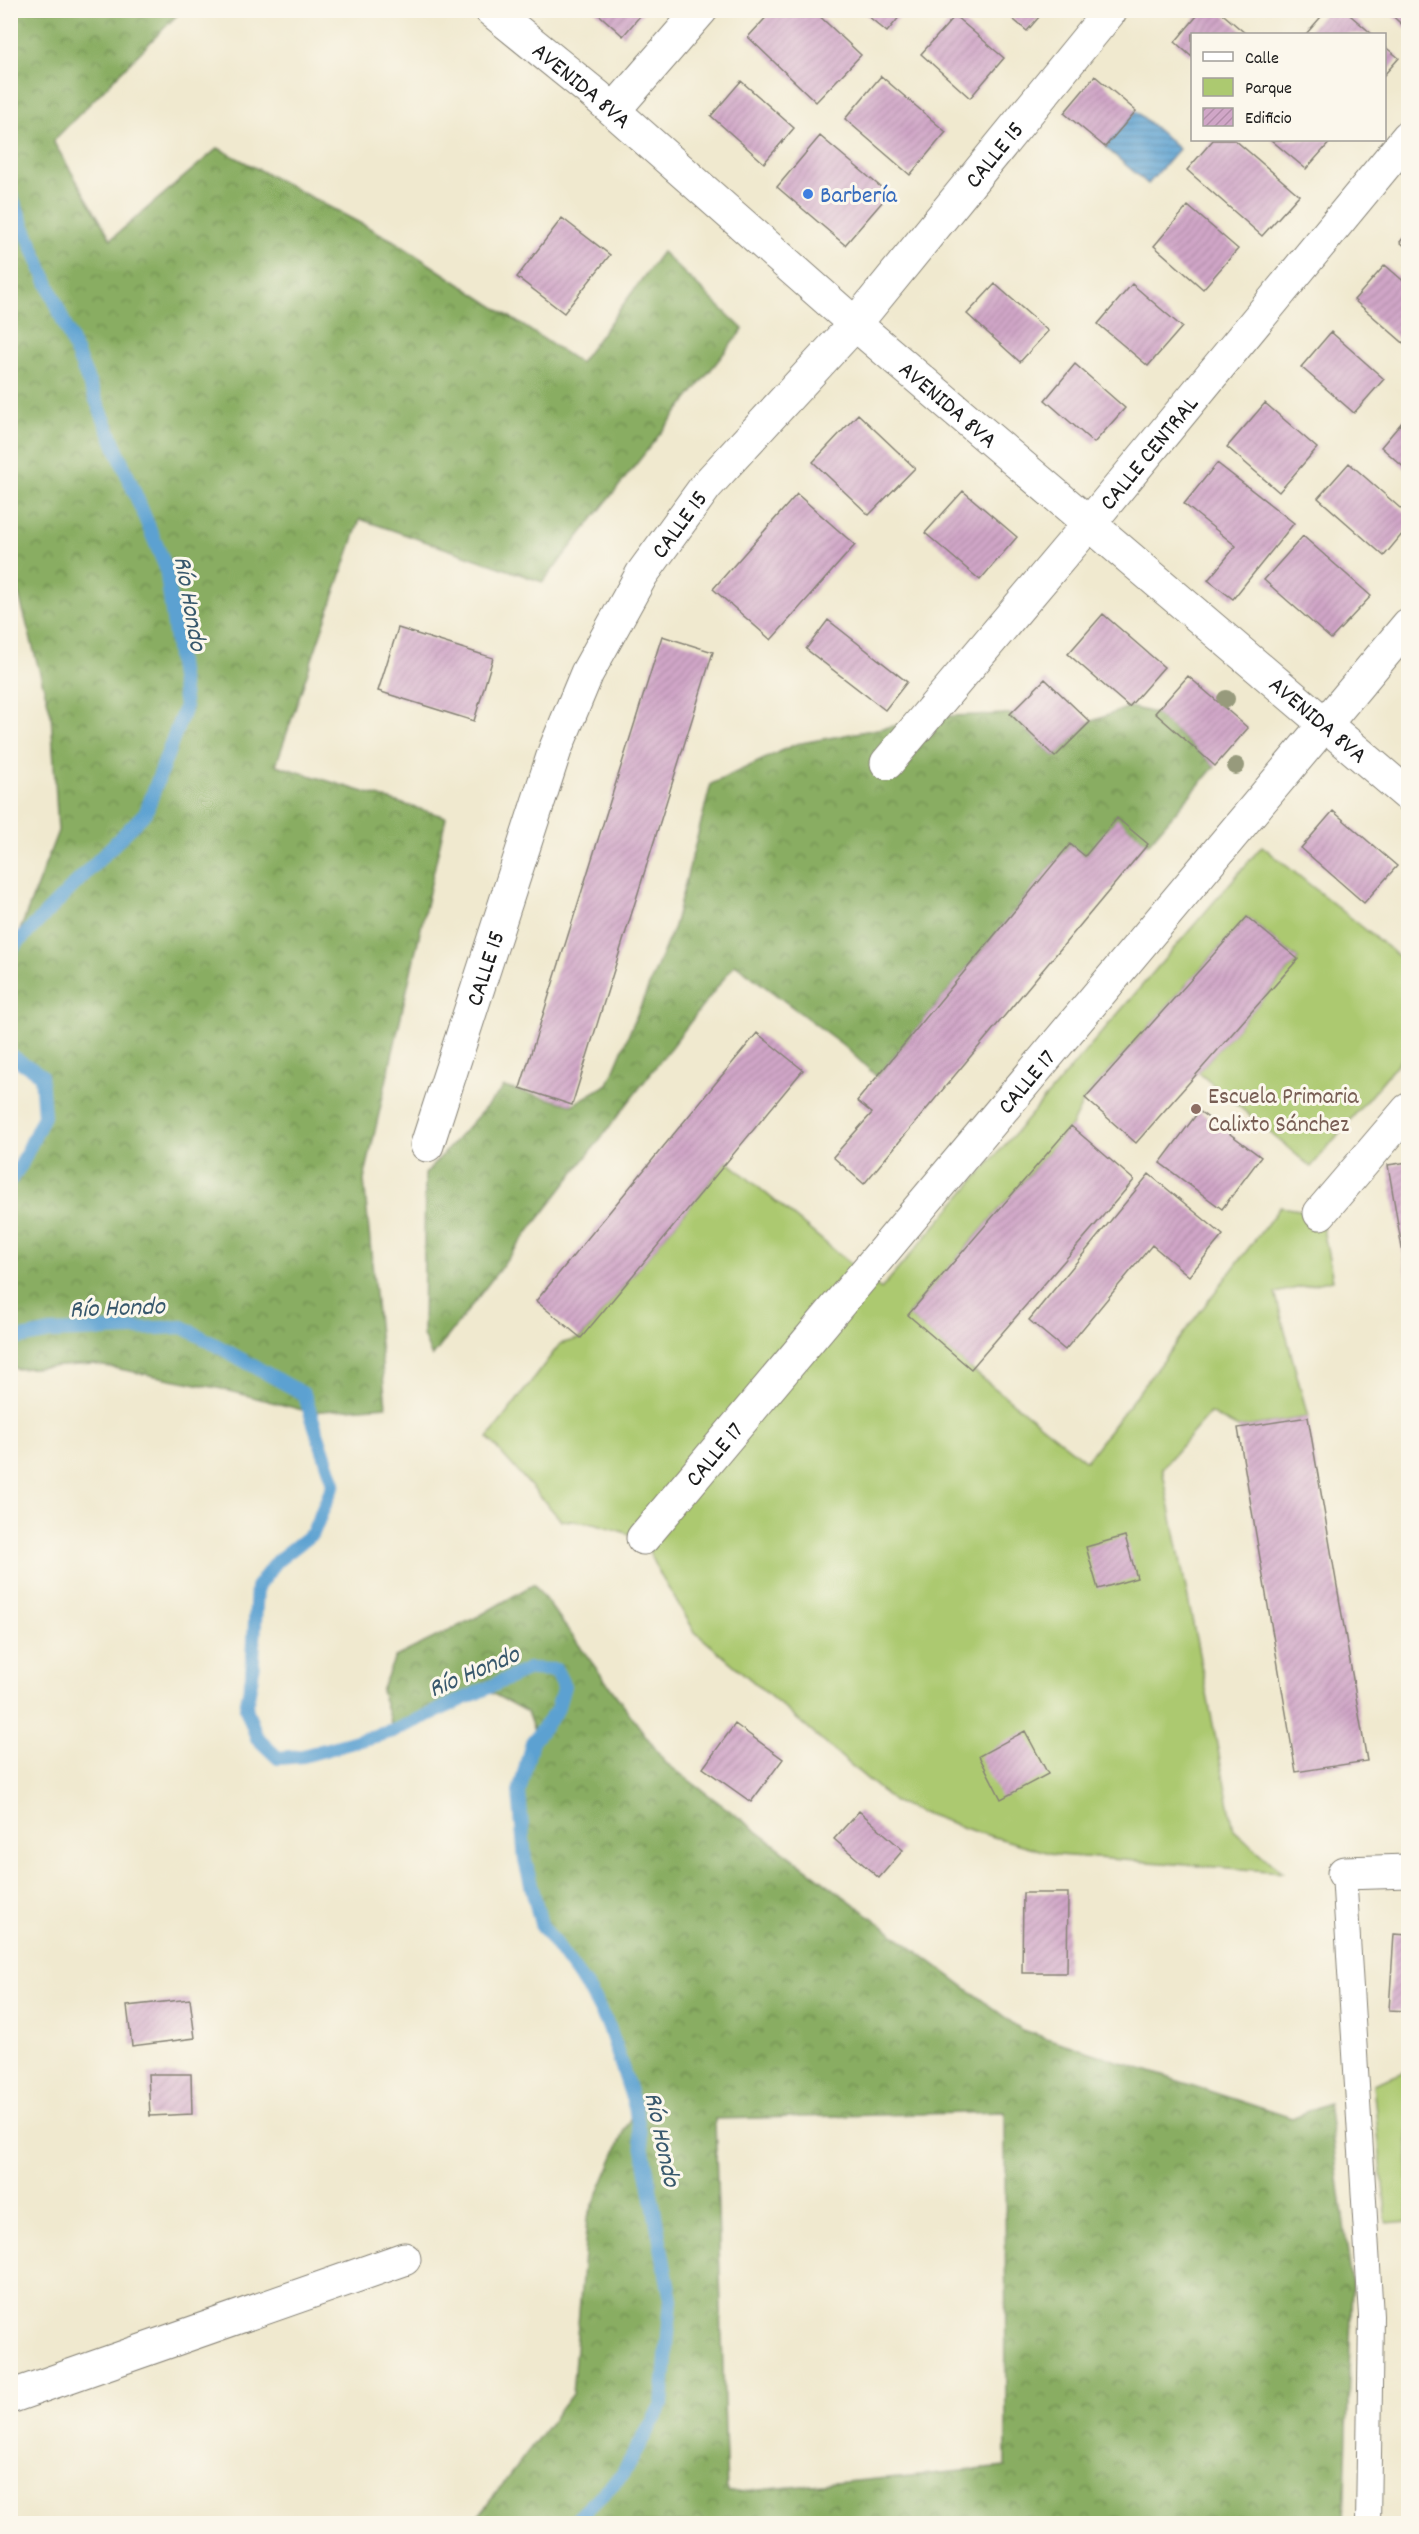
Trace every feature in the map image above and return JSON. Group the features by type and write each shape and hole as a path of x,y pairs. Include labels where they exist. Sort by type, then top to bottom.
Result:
{"street":[{"name":"AVENIDA 8VA","path":"491,10 614,110 855,324 1088,525 1408,795"},
{"path":"614,110 701,10"},
{"name":"CALLE 15","path":"427,1145 555,750 587,673 642,574 706,486 855,324 1111,10"},
{"name":"CALLE CENTRAL","path":"887,763 1088,525 1408,137"},
{"name":"CALLE 17","path":"643,1538 1408,625"},
{"path":"1320,1213 1408,1110"},
{"path":"1344,1873 1408,1871"},
{"path":"10,2397 404,2259"}],"lane":[{"path":"1344,1873 1371,2316 1368,2523"}],"green space":[{"path":"11,10 181,11 53,141 111,239 218,148 394,241 580,363 662,252 743,329 543,582 360,519 276,765 446,817 364,1180 386,1406 310,1412 218,1388 93,1364 16,1369 11,1366 11,1180 21,1165 44,1116 41,1075 11,1055 11,954 58,831 51,714 11,566"},
{"path":"1129,707 1155,713 1215,766 1148,844 1117,819 1085,856 1070,844 877,1077 843,1045 735,964 432,1357 423,1335 425,1174 504,1087 572,1105 608,1084 674,926 711,784 796,744 948,716 1010,714 1055,757 1090,722"},
{"path":"1262,846 1408,964 1408,1051 1311,1167 1198,1072 1298,959 1247,917 1085,1098 1071,1126 908,1315 1086,1461 1280,1207 1320,1213 1333,1280 1275,1293 1308,1417 1238,1428 1210,1413 1162,1468 1234,1830 1282,1872 1057,1855 973,1831 894,1802 695,1632 661,1576 643,1538 594,1523 561,1520 488,1438 560,1344 581,1338 727,1161 881,1289"},
{"path":"534,1584 666,1763 1022,2030 1292,2118 1328,2103 1352,2284 1344,2523 473,2523 572,2394 587,2219 635,2107 609,2027 590,1992 541,1924 525,1861 519,1792 534,1731 527,1712 484,1689 393,1731 381,1691 395,1657 479,1616","holes":["1005,2112 1006,2467 727,2493 715,2119"]},
{"path":"1408,2070 1408,2221 1387,2223 1373,2084"}],"water":[{"path":"1136,111 1179,149 1148,184 1105,147"}],"building":[{"path":"594,10 645,10 623,36"},
{"path":"773,10 786,13 788,10 813,10 861,55 816,102 748,37"},
{"path":"861,10 905,10 887,32"},
{"path":"1002,10 1045,10 1027,31"},
{"path":"1202,10 1218,10 1245,33 1191,33 1191,56 1175,42"},
{"path":"1327,10 1344,10 1371,33 1307,33"},
{"path":"1386,10 1408,10 1408,30"},
{"path":"955,16 1004,58 970,98 921,54"},
{"path":"1386,48 1399,58 1386,73"},
{"path":"881,76 946,132 910,175 845,119"},
{"path":"1095,76 1136,111 1105,147 1064,113"},
{"path":"741,81 794,128 764,163 711,116"},
{"path":"820,136 889,194 845,245 777,187"},
{"path":"1212,141 1236,141 1299,195 1262,236 1187,170"},
{"path":"1272,141 1331,141 1306,169"},
{"path":"1188,206 1238,249 1203,289 1154,246"},
{"path":"562,218 610,255 564,313 517,277"},
{"path":"1408,232 1408,249 1400,242"},
{"path":"1385,265 1408,285 1408,347 1354,300"},
{"path":"995,284 1048,331 1020,362 967,314"},
{"path":"1132,284 1182,327 1148,366 1098,324"},
{"path":"1331,332 1384,379 1354,413 1301,367"},
{"path":"1075,364 1125,408 1094,443 1045,400"},
{"path":"1265,403 1317,448 1279,492 1227,447"},
{"path":"858,414 915,468 869,515 813,462"},
{"path":"1408,415 1408,471 1381,447"},
{"path":"1217,463 1294,523 1233,599 1208,580 1236,546 1184,504"},
{"path":"1349,463 1408,515 1408,527 1384,556 1318,498"},
{"path":"963,491 1017,537 980,580 925,533"},
{"path":"797,494 855,545 771,640 713,589"},
{"path":"1303,536 1371,596 1331,639 1264,580"},
{"path":"1103,614 1164,667 1129,707 1068,654"},
{"path":"828,620 907,682 885,710 806,649"},
{"path":"398,628 493,658 474,721 378,691"},
{"path":"662,636 713,652 572,1105 520,1088"},
{"path":"1188,676 1248,728 1215,766 1155,713"},
{"path":"1045,679 1090,722 1055,757 1010,714"},
{"path":"1333,811 1397,866 1364,903 1301,848"},
{"path":"1117,818 1148,844 864,1184 833,1157 872,1113 857,1101 1070,844 1085,856"},
{"path":"1247,917 1298,959 1136,1143 1085,1098"},
{"path":"757,1033 803,1070 581,1338 536,1301"},
{"path":"1199,1111 1261,1157 1222,1209 1160,1163"},
{"path":"1071,1126 1134,1180 971,1369 908,1315"},
{"path":"1408,1162 1408,1278 1407,1278 1388,1165"},
{"path":"1149,1174 1223,1235 1189,1276 1152,1245 1065,1350 1029,1320"},
{"path":"1308,1417 1367,1761 1296,1772 1238,1428"},
{"path":"1125,1536 1137,1578 1098,1589 1086,1547"},
{"path":"735,1724 783,1759 751,1802 703,1768"},
{"path":"1025,1731 1048,1774 1001,1799 979,1756"},
{"path":"859,1811 903,1850 879,1878 834,1839"},
{"path":"1023,1893 1068,1893 1067,1973 1022,1973"},
{"path":"1394,1934 1408,1935 1408,2011 1389,2010"},
{"path":"190,1999 195,2038 132,2046 127,2006"},
{"path":"148,2074 191,2074 192,2114 150,2116"}],"waterway":[{"name":"Río Hondo","path":"10,193 166,568 185,707 146,812 13,947 10,954"},
{"name":"Río Hondo","path":"10,1055 41,1075 44,1116 21,1165 10,1180"},
{"name":"Río Hondo","path":"10,1340 51,1332 183,1327 304,1394 334,1483 313,1533 277,1561 257,1587 252,1676 246,1708 257,1738 278,1758 303,1756 393,1731 529,1669 556,1670 564,1686 557,1710 532,1742 519,1792 525,1861 541,1924 590,1992 609,2027 635,2107 671,2300 662,2405 622,2475 572,2524"}],"place":[{"name":"Barbería","path":"808,194"},
{"name":"Escuela Primaria Calixto Sánchez","path":"1196,1109"}]}
